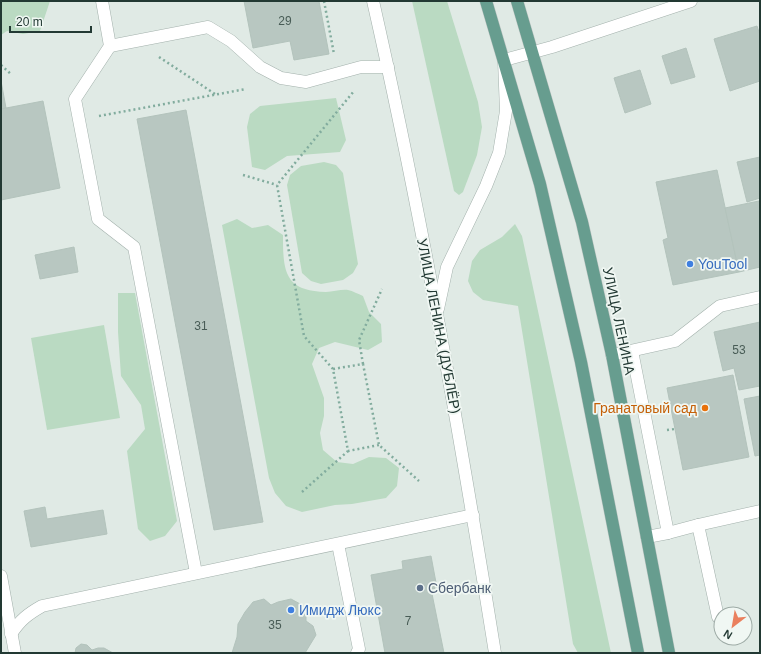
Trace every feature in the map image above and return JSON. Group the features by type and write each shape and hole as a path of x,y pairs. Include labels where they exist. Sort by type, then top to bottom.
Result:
{"main road":[{"path":"486,1 540,184 581,362 638,653"},
{"name":"УЛИЦА ЛЕНИНА","path":"517,1 582,222 612,355 669,653"}],"street":[{"path":"102,1 110,46 75,99 98,219 134,247 196,573"},
{"name":"УЛИЦА ЛЕНИНА (ДУБЛЁР)","path":"373,1 388,67 437,314 473,515 495,653"},
{"path":"437,314 447,267 486,186 499,153 506,111 504,60 552,47 691,1"},
{"path":"110,46 208,27 231,41 260,67 281,78 306,82 361,67 388,67"},
{"path":"612,355 675,341 720,306 760,297"},
{"path":"632,351 668,533"},
{"path":"648,537 760,511"},
{"path":"11,634 27,615 42,606 473,515"},
{"path":"698,525 716,606"},
{"path":"338,544 359,649 357,653"},
{"path":"1,576 15,653"}],"path":[{"path":"324,1 334,51"},
{"path":"136,41 215,95"},
{"path":"1,65 12,75"},
{"path":"348,451 333,369 304,336 276,185 358,85"},
{"path":"79,120 246,89"},
{"path":"243,175 276,185"},
{"path":"382,289 359,340 363,364 379,445 419,481"},
{"path":"333,369 363,364"},
{"path":"302,492 348,451 379,445"}],"green space":[{"path":"1,1 50,1 40,31 23,34 7,31 1,35"},
{"path":"412,1 447,1 478,102 482,127 477,155 463,192 459,195 454,191"},
{"path":"336,98 346,140 340,152 287,156 265,170 252,167 247,127 250,114 260,106"},
{"path":"324,162 336,165 343,173 358,264 353,273 343,280 321,284 311,281 302,273 287,185 290,175 301,166"},
{"path":"237,219 252,228 268,225 283,235 286,269 289,277 294,283 302,288 312,291 326,292 348,290 363,296 369,312 381,324 382,342 368,350 335,342 319,348 312,364 324,398 324,416 320,433 323,450 337,462 353,464 369,457 386,458 399,468 397,486 386,498 352,504 335,505 302,512 286,506 275,493 269,478 222,225"},
{"path":"515,224 522,236 611,653 578,653 573,644 518,306 483,300 473,292 468,281 472,261 480,250 502,237"},
{"path":"118,293 135,293 177,521 165,536 150,541 138,529 127,451 145,429 141,405 121,376 118,332"},
{"path":"104,325 120,418 47,430 31,338"}],"building":[{"path":"244,1 319,1 329,54 294,60 290,41 253,48"},
{"path":"757,26 760,35 760,81 730,91 714,39"},
{"path":"686,48 695,77 671,84 662,56"},
{"path":"640,70 651,104 625,113 614,78"},
{"path":"1,81 6,108 1,109"},
{"path":"43,101 60,188 1,200 1,109"},
{"path":"186,110 263,522 214,530 137,119"},
{"path":"760,157 760,198 747,202 737,162"},
{"path":"717,170 739,272 673,285 663,240 668,238 656,182"},
{"path":"759,201 760,267 739,272 725,208"},
{"path":"74,247 78,272 40,279 35,255"},
{"path":"760,322 760,386 739,390 734,368 723,371 714,332"},
{"name":"Гранатовый сад","path":"733,375 749,457 683,470 667,388"},
{"path":"760,396 760,455 755,456 744,399"},
{"path":"45,507 47,519 103,510 107,534 31,547 24,511"},
{"path":"431,556 437,588 431,589 444,653 385,653 371,575 403,569 402,561"},
{"path":"264,599 271,605 291,599 302,605 306,612 306,621 313,626 316,635 305,653 232,653 237,637 238,624 245,612 253,602"},
{"path":"81,644 87,645 92,650 104,648 113,653 75,653 76,648"}],"place":[{"name":"YouTool","path":"690,264"},
{"name":"Гранатовый сад","path":"705,408"},
{"name":"Сбербанк","path":"420,588"},
{"name":"Имидж Люкс","path":"291,610"}]}
